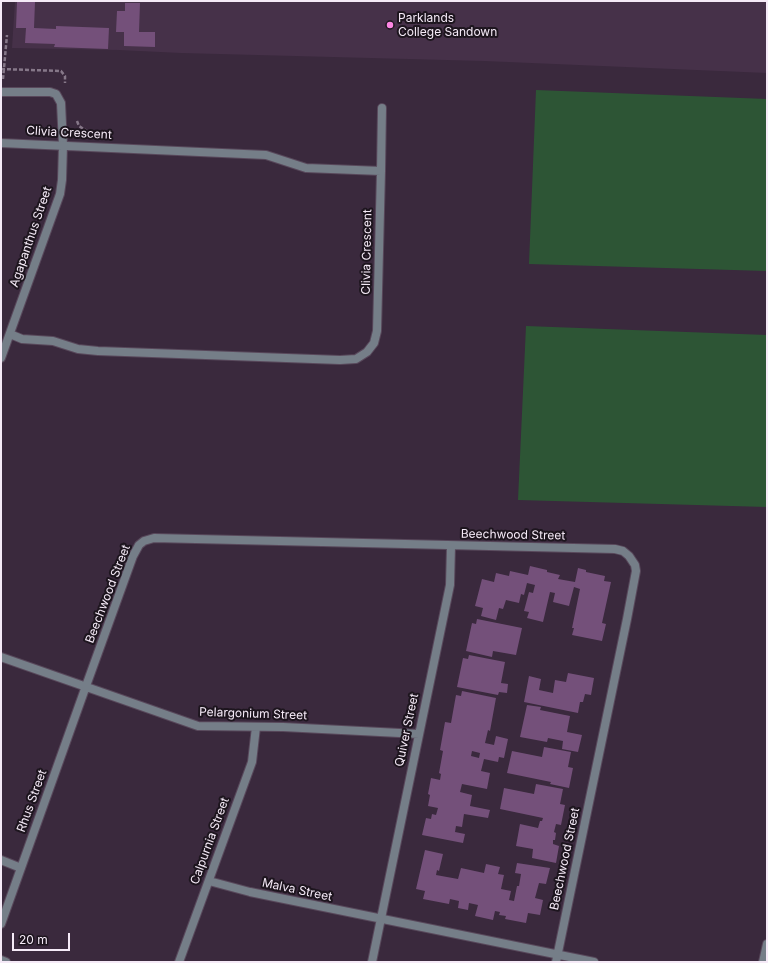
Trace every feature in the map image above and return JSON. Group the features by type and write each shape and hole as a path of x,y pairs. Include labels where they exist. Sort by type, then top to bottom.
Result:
{"street":[{"name":"Agapanthus Street","path":"1,358 60,194 63,145 61,103 56,94 50,92 2,92"},
{"path":"381,171 382,108"},
{"name":"Clivia Crescent","path":"1,142 266,155 306,168 381,171 377,331 374,343 367,352 356,359 340,360 98,351 78,349 54,341 22,339 10,334"},
{"name":"Beechwood Street","path":"86,686 136,550 139,545 149,539 616,549 623,551 629,556 635,565 636,570 557,958"},
{"name":"Quiver Street","path":"372,962 450,585 451,546"},
{"name":"Pelargonium Street","path":"1,657 198,726 419,734"},
{"name":"Rhus Street","path":"1,924 86,686"},
{"name":"Calpurnia Street","path":"179,962 252,762 256,727"},
{"path":"1,860 21,868"},
{"name":"Malva Street","path":"209,881 250,892 557,958 594,962"},
{"path":"763,962 767,944"},
{"path":"1,960 6,962"}],"path":[{"path":"2,92 7,35"}],"shaded area":[{"name":"Parklands College Sandown","path":"15,1 767,1 767,73 484,61 12,48"}],"green space":[{"path":"536,90 767,99 767,271 529,264"},
{"path":"526,326 767,335 767,507 518,500"}],"building":[{"path":"17,2 35,2 34,28 56,29 56,26 109,28 108,49 54,47 55,44 25,43 26,28 16,28"},
{"path":"125,3 140,3 139,32 155,32 155,47 124,46 124,32 116,32 117,11 125,11"},
{"path":"530,566 560,575 558,579 575,582 578,568 586,570 586,572 605,576 604,581 611,582 602,623 606,624 602,641 572,635 580,589 574,587 569,606 553,602 555,593 550,592 543,622 527,618 529,612 524,611 529,592 533,593 535,585 527,583 524,595 521,594 519,603 506,600 503,609 499,608 496,620 481,616 483,608 475,606 482,579 494,582 496,573 509,576 510,571 528,575"},
{"path":"477,619 522,628 516,655 493,651 492,657 466,651 472,623 476,624"},
{"path":"469,655 505,662 501,683 508,684 507,693 499,692 498,695 457,687 463,658 468,659"},
{"path":"568,673 594,678 591,695 585,694 583,702 580,702 578,713 524,702 529,676 541,679 539,690 553,693 555,680 566,682"},
{"path":"462,691 496,698 490,731 488,730 485,743 494,745 496,736 508,739 504,758 499,757 498,762 484,759 481,771 490,773 487,789 462,784 460,792 472,795 470,806 490,810 488,818 464,814 462,827 456,826 455,832 465,834 463,843 422,835 426,818 431,819 432,814 436,815 438,808 428,806 430,795 428,794 431,778 440,780 441,774 439,773 443,751 440,750 445,722 451,723 456,695 461,696","holes":["472,751 480,753 479,758 471,756"]},
{"path":"527,705 541,707 540,710 570,716 567,732 582,735 578,752 562,749 563,741 548,738 547,742 520,737"},
{"path":"544,747 571,752 568,767 573,768 569,788 550,784 551,782 507,773 512,751 542,757"},
{"path":"536,784 563,789 560,804 565,805 561,825 556,824 554,832 556,833 555,840 553,840 553,844 559,846 556,863 532,858 533,849 516,846 520,824 538,828 540,821 542,821 543,818 500,809 504,788 534,794"},
{"path":"425,850 443,854 439,871 437,870 436,875 458,879 461,868 484,873 486,864 500,867 498,874 504,875 501,889 511,891 509,900 514,901 521,874 515,873 517,863 550,868 546,884 539,883 535,898 543,900 540,915 528,913 526,923 505,919 506,916 499,915 500,912 495,911 493,920 475,916 478,905 469,903 468,910 458,908 459,901 450,899 449,904 423,899 425,891 416,889"}],"place":[{"name":"Parklands College Sandown","path":"390,25"}]}
